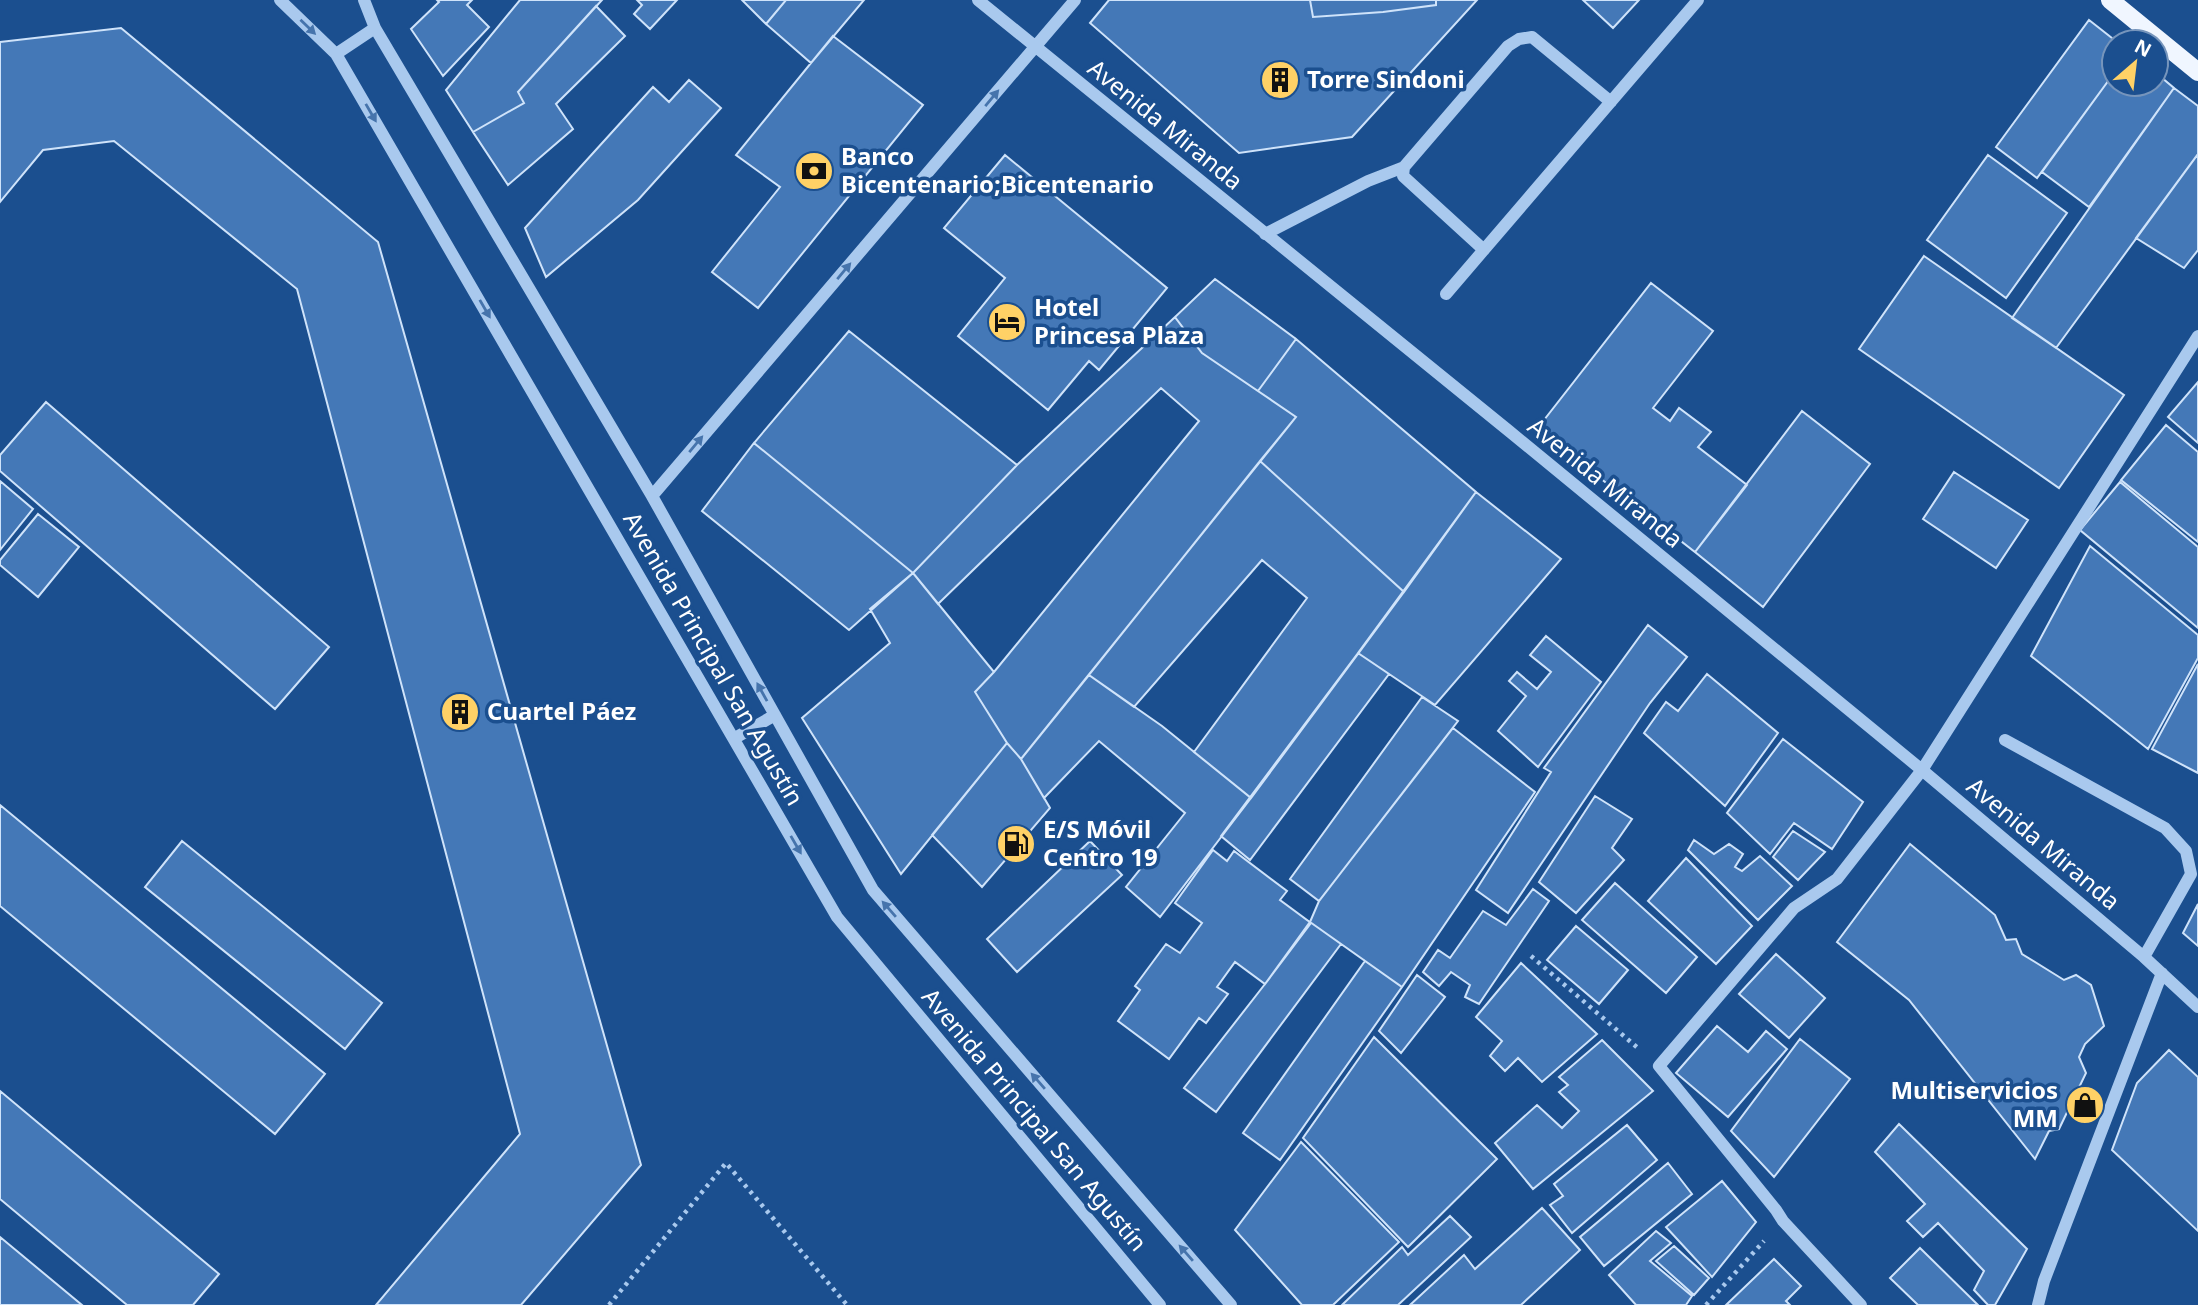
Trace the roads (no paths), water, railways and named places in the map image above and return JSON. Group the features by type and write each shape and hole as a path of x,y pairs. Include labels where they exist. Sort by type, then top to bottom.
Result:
{"main road":[{"path":"2110,0 2198,72"}],"street":[{"name":"Avenida Principal San Agustín","path":"280,0 336,54 837,917 1160,1305"},
{"name":"Avenida Principal San Agustín","path":"364,0 375,28 652,496 873,890 1231,1305"},
{"name":"Avenida Miranda","path":"978,0 1922,770 2144,957 2198,1007"},
{"path":"652,496 1075,0"},
{"path":"1446,293 1698,0"},
{"path":"336,54 375,28"},
{"path":"1265,234 1367,181 1404,167 1508,46 1519,39 1532,37 1611,102"},
{"path":"1404,167 1403,176 1409,184 1484,250"},
{"path":"1861,1305 1783,1221 1659,1066 1794,908 1837,879 1922,770 2198,336"},
{"path":"734,738 775,715"},
{"path":"2005,740 2165,828 2186,851 2191,874 2144,957"},
{"path":"2038,1305 2044,1281 2162,973"}],"place":[{"name":"Torre Sindoni","path":"1280,80"},
{"name":"Banco Bicentenario;Bicentenario","path":"814,171"},
{"name":"Hotel Princesa Plaza","path":"1007,322"},
{"name":"Cuartel Páez","path":"460,712"},
{"name":"E/S Móvil Centro 19","path":"1016,844"},
{"name":"Multiservicios MM","path":"2085,1105"}]}
